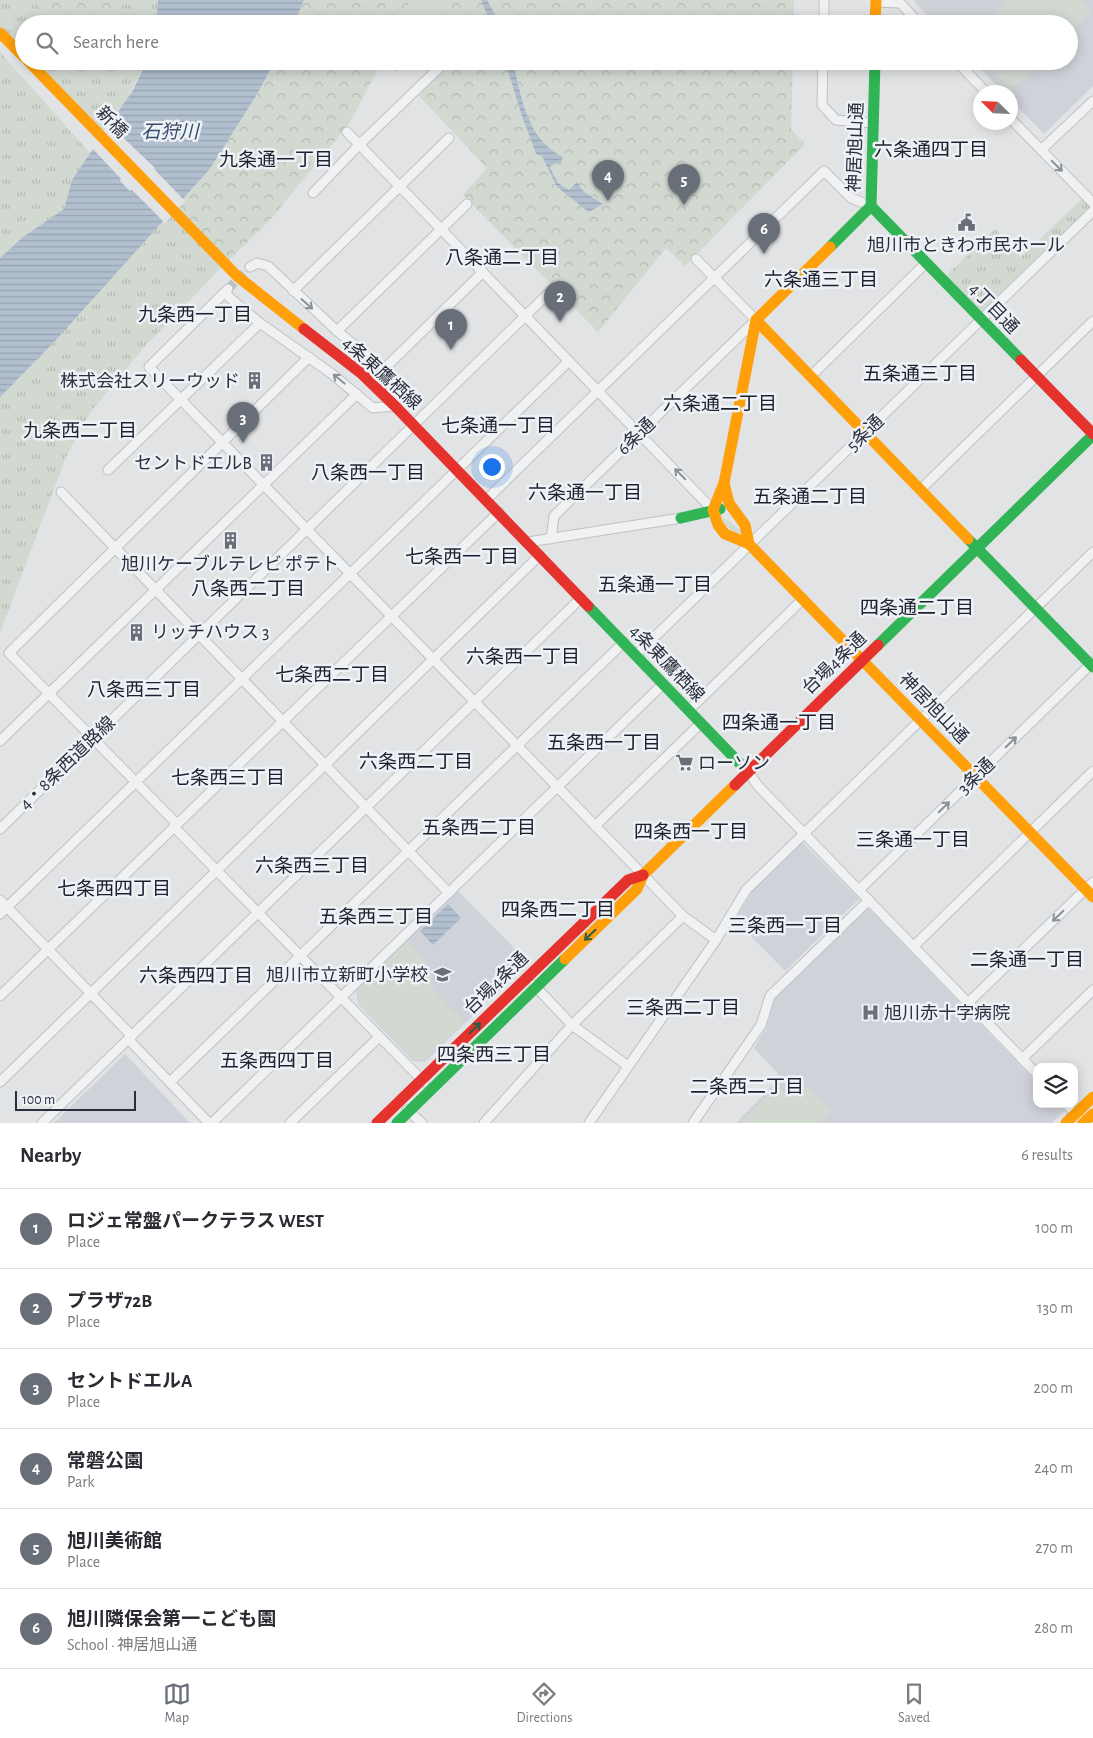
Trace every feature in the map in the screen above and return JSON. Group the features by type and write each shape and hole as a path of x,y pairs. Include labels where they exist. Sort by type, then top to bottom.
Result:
{"main road":[{"path":"875,15 876,1"},
{"path":"0,32 15,48"},
{"name":"新橋","path":"37,70 212,250"},
{"name":"神居旭山通","path":"713,510 724,483 756,320 871,206 875,70"},
{"name":"4丁目通","path":"871,206 1093,435"},
{"name":"4条東鷹栖線","path":"212,250 267,301 362,374 395,406 748,772"},
{"path":"756,320 978,547 1035,608 1092,664"},
{"name":"台場4条通","path":"397,1123 637,889 643,875 1093,435"},
{"name":"神居旭山通","path":"724,483 724,491 735,514 745,525 750,544 1030,832 1090,889"},
{"path":"681,518 713,510 727,509 735,514"},
{"path":"713,510 720,530"},
{"name":"神居旭山通","path":"681,518 696,519 720,530 731,540 750,544"},
{"name":"台場4条通","path":"377,1123 628,880 643,875"},
{"path":"1066,1123 1093,1097"},
{"path":"1084,1123 1093,1114"}],"street":[{"path":"824,0 824,15"},
{"path":"876,1 900,3 911,15"},
{"path":"313,193 360,144 437,70"},
{"path":"823,70 822,105 836,120 873,122"},
{"path":"965,70 979,85"},
{"path":"1041,150 1093,100"},
{"path":"1018,126 1093,203"},
{"path":"347,132 713,510"},
{"path":"293,291 449,138"},
{"path":"486,500 824,172 851,198 871,206"},
{"path":"337,331 467,204"},
{"name":"5条通","path":"636,655 1093,211"},
{"path":"696,259 756,320"},
{"path":"811,376 926,263"},
{"path":"254,265 268,266 337,331 384,369 399,384 395,406 373,408 309,357 260,323 226,291 150,367 683,916 716,940"},
{"path":"384,369 483,272"},
{"name":"4・8条西道路線","path":"0,829 557,285"},
{"name":"6条通","path":"551,539 554,516 756,320"},
{"path":"921,489 1093,321"},
{"path":"108,470 260,323"},
{"path":"309,357 9,653 93,738 299,956 431,1090"},
{"path":"3,910 569,361"},
{"path":"0,741 357,394"},
{"path":"61,492 449,893"},
{"path":"0,996 499,512"},
{"path":"528,542 681,518"},
{"path":"589,1123 716,940 746,890 1093,552"},
{"path":"0,1082 540,555"},
{"path":"42,1123 581,598"},
{"path":"689,710 803,599"},
{"path":"170,1082 624,642"},
{"name":"3条通","path":"859,890 1092,664"},
{"path":"0,900 3,910 48,950 210,1123 558,788 663,684"},
{"path":"595,826 701,723"},
{"path":"914,946 1093,771"},
{"path":"748,772 758,787 1033,1070"},
{"path":"968,1003 1090,889"},
{"path":"693,1123 761,1025 770,996 869,900"},
{"path":"484,1123 572,1025 683,916"},
{"path":"527,977 572,1025 628,1066"},
{"path":"1022,1059 1093,990"},
{"path":"290,1123 379,1037"},
{"path":"399,1102 422,1123"},
{"path":"1070,1108 1084,1123"}],"shaded area":[{"path":"916,0 1093,0 1093,86 1044,134 1018,107 1018,85 996,85 982,70 1078,70 1078,15 927,15 914,2"},
{"path":"802,842 859,899 785,971 735,920 753,890"},
{"name":"旭川市立新町小学校","path":"457,890 528,962 425,1062 413,1061 358,1004 356,988"},
{"name":"旭川赤十字病院","path":"868,908 1033,1079 1033,1108 1061,1108 1064,1111 1052,1123 736,1123 781,1077 754,1048 767,1027 774,998"},
{"path":"125,1054 190,1123 54,1123"}],"green space":[{"path":"0,0 158,0 157,15 15,15 15,47 0,32"},
{"path":"32,0 124,0 116,15 46,15"},
{"path":"304,0 794,0 794,15 298,15"},
{"path":"410,0 440,0 433,15 414,15 405,11"},
{"path":"1008,0 1081,0 1092,12 1078,25 1078,15 993,15"},
{"path":"0,52 91,154 72,180 64,209 23,237 0,258"},
{"path":"38,70 142,70 105,139"},
{"path":"270,70 377,70 349,124 271,219 225,264 177,206 209,170 256,96"},
{"path":"442,70 793,70 791,129 805,144 685,266 666,248 598,332 463,195 487,168 419,96"},
{"path":"991,70 1033,70 1017,85 1005,85"},
{"path":"1086,195 1093,203 1093,211 985,315 945,277 995,229 1021,257"},
{"path":"177,206 225,264 147,344 92,410 66,457 0,633 0,395"},
{"path":"723,517 741,531 740,536 737,536 723,522"},
{"path":"407,940 426,962 431,974 433,989 465,1022 424,1059 414,1059 359,1004 358,988"},
{"path":"806,1085 832,1110 819,1123 740,1123 776,1087 790,1094"}],"water":[{"path":"158,0 304,0 298,15 157,15"},
{"path":"481,0 487,0 495,15 487,15"},
{"name":"石狩川","path":"143,70 270,70 256,96 209,170 56,340 0,397 0,258 23,237 64,209 72,180 133,90"},
{"path":"508,70 515,70 523,103 533,129 541,140 563,157 561,163 552,164 550,168 558,183 569,190 577,182 584,192 603,204 589,212 557,187 542,156 536,154"},
{"path":"448,904 461,918 433,945 420,931"}],"pier":[{"path":"108,123 155,168 185,201 165,223 132,190 130,191 120,181 121,179 92,148"}],"tunnel":[{"path":"228,289 250,267"}],"traffic: fast":[{"path":"830,247 871,206 875,70"},
{"path":"871,206 1021,360"},
{"path":"878,645 1093,435"},
{"path":"681,518 720,509"},
{"path":"968,539 1093,667"},
{"path":"588,606 748,772"},
{"path":"397,1123 565,959"}],"traffic: slow":[{"path":"875,15 876,0"},
{"path":"0,33 15,48"},
{"path":"37,70 237,276 304,329"},
{"path":"749,544 725,534 718,525 713,510 724,483 756,320 830,247"},
{"path":"756,320 968,539"},
{"path":"724,483 729,503 745,525 749,544 862,660"},
{"path":"862,660 1093,897"},
{"path":"565,959 637,889 643,875 735,785"},
{"path":"1066,1123 1093,1097"},
{"path":"1083,1123 1093,1114"}],"traffic: jam":[{"path":"304,329 362,374 395,406 588,606"},
{"path":"1021,360 1093,434"},
{"path":"735,785 878,645"},
{"path":"377,1123 628,880 643,875"}],"place":[{"name":"常磐公園","path":"608,201"},
{"name":"旭川美術館","path":"684,205"},
{"name":"旭川市ときわ市民ホール","path":"966,222"},
{"name":"旭川隣保会第一こども園","path":"764,254"},
{"name":"プラザ72B","path":"560,322"},
{"name":"ロジェ常盤パークテラス WEST","path":"451,350"},
{"name":"株式会社スリーウッド","path":"254,381"},
{"name":"セントドエルA","path":"243,443"},
{"name":"セントドエルB","path":"266,463"},
{"name":"旭川ケーブルテレビ ポテト","path":"230,541"},
{"name":"リッチハウス 3","path":"137,632"},
{"name":"ローソン","path":"684,763"},
{"name":"旭川市立新町小学校","path":"442,975"},
{"name":"旭川赤十字病院","path":"870,1013"}],"district":[{"name":"六条通四丁目","path":"931,149"},
{"name":"九条通一丁目","path":"276,159"},
{"name":"八条通二丁目","path":"502,257"},
{"name":"六条通三丁目","path":"821,279"},
{"name":"九条西一丁目","path":"195,314"},
{"name":"五条通三丁目","path":"920,373"},
{"name":"六条通二丁目","path":"720,403"},
{"name":"七条通一丁目","path":"498,425"},
{"name":"九条西二丁目","path":"80,430"},
{"name":"八条西一丁目","path":"368,472"},
{"name":"六条通一丁目","path":"585,492"},
{"name":"五条通二丁目","path":"810,496"},
{"name":"七条西一丁目","path":"462,556"},
{"name":"五条通一丁目","path":"655,584"},
{"name":"八条西二丁目","path":"248,588"},
{"name":"四条通二丁目","path":"917,607"},
{"name":"六条西一丁目","path":"523,656"},
{"name":"七条西二丁目","path":"332,674"},
{"name":"八条西三丁目","path":"144,689"},
{"name":"四条通一丁目","path":"779,722"},
{"name":"五条西一丁目","path":"604,742"},
{"name":"六条西二丁目","path":"416,761"},
{"name":"七条西三丁目","path":"228,777"},
{"name":"五条西二丁目","path":"479,827"},
{"name":"四条西一丁目","path":"691,831"},
{"name":"三条通一丁目","path":"913,839"},
{"name":"六条西三丁目","path":"312,865"},
{"name":"七条西四丁目","path":"114,888"},
{"name":"四条西二丁目","path":"558,909"},
{"name":"五条西三丁目","path":"376,916"},
{"name":"三条西一丁目","path":"785,925"},
{"name":"二条通一丁目","path":"1027,959"},
{"name":"六条西四丁目","path":"196,975"},
{"name":"三条西二丁目","path":"683,1007"},
{"name":"四条西三丁目","path":"494,1054"},
{"name":"五条西四丁目","path":"277,1060"},
{"name":"二条西二丁目","path":"747,1086"}]}
